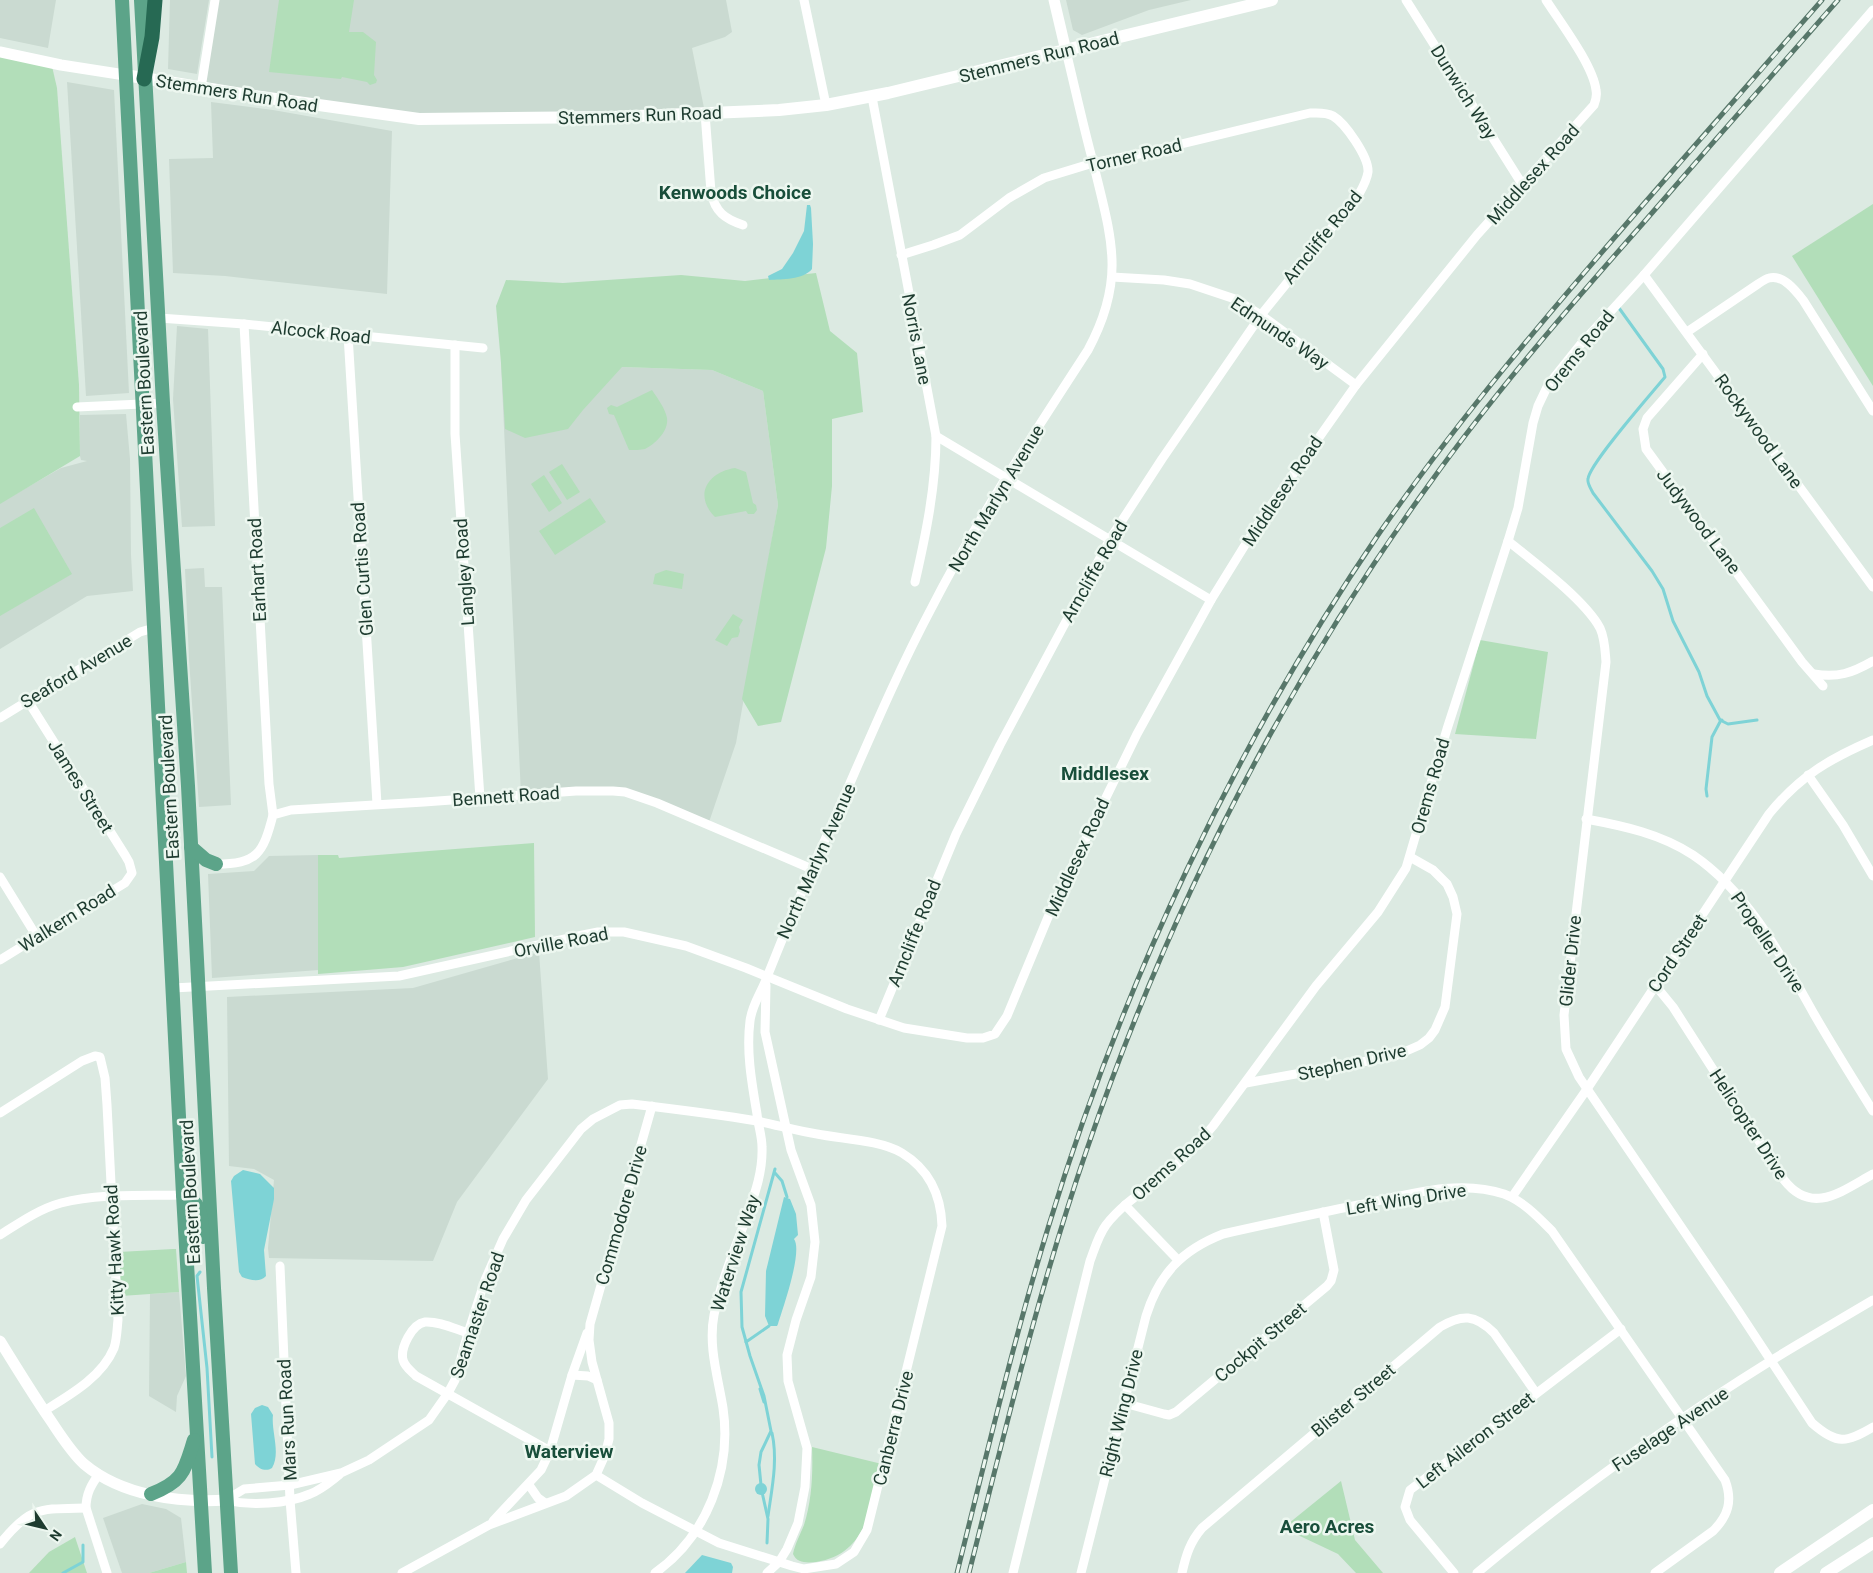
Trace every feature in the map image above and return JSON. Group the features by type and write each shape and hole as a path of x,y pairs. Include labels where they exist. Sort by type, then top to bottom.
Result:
{"highway":[{"path":"144,79 152,37 155,0"}],"main road":[{"name":"Eastern Boulevard","path":"122,0 183,1195 205,1573"},
{"name":"Eastern Boulevard","path":"141,0 163,403 193,879 231,1573"},
{"name":"Stemmers Run Road","path":"125,75 201,88 419,119 524,118 779,110 872,97 1272,0"},
{"path":"191,847 206,860 216,864"},
{"path":"193,879 199,869 216,864"},
{"path":"183,1195 194,1200 199,1209 205,1265 214,1288"},
{"path":"151,1494 174,1483 180,1476 186,1466 196,1432"},
{"path":"1780,1573 1873,1510"},
{"path":"1826,1573 1873,1543"}],"street":[{"path":"201,88 215,0"},
{"path":"804,0 826,104"},
{"name":"North Marlyn Avenue","path":"750,1060 749,1034 751,1013 767,979 788,922 890,692 931,608 1005,478 1088,350 1099,329 1109,300 1113,257 1107,219 1054,0"},
{"name":"Dunwich Way","path":"1406,0 1522,184"},
{"name":"Middlesex Road","path":"995,1034 1007,1016 1051,910 1119,768 1210,600 1258,524 1356,385 1478,235 1594,105 1597,97 1595,83 1585,61 1546,0"},
{"name":"Orems Road","path":"1013,1573 1090,1260 1105,1227 1125,1204 1170,1170 1198,1144 1246,1084 1316,986 1378,912 1398,884 1410,857 1447,729 1518,508 1533,423 1544,392 1563,365 1644,275 1873,10"},
{"name":"Stemmers Run Road","path":"0,52 125,75"},
{"name":"Norris Lane","path":"872,97 936,436 935,478 925,537 914,582"},
{"path":"705,113 713,204 723,215 743,226"},
{"name":"Torner Road","path":"901,254 933,245 960,234 1009,198 1044,178 1093,163 1144,153 1310,113 1327,113 1342,123 1365,159"},
{"name":"Arncliffe Road","path":"879,1020 956,834 1004,737 1110,539 1167,451 1261,315 1359,194 1368,173 1365,159"},
{"name":"Rockywood Lane","path":"1644,275 1873,588"},
{"name":"Edmunds Way","path":"1112,277 1164,280 1190,284 1235,299 1261,315 1356,385"},
{"path":"1687,332 1758,284 1769,278 1776,278 1791,286 1804,300 1873,411"},
{"name":"Alcock Road","path":"159,318 244,324 482,348"},
{"name":"Earhart Road","path":"244,324 269,784 273,815"},
{"name":"Glen Curtis Road","path":"348,334 377,804"},
{"name":"Langley Road","path":"454,345 455,434 480,798"},
{"name":"Judywood Lane","path":"1703,354 1647,418 1643,429 1646,449 1802,662 1823,686"},
{"path":"77,407 163,403"},
{"path":"936,436 1210,600"},
{"name":"Glider Drive","path":"1508,541 1540,567 1580,604 1599,626 1605,644 1606,662 1564,1015 1566,1049 1569,1059 1586,1088 1812,1423 1826,1435 1843,1440 1850,1439 1873,1427"},
{"name":"Seaford Avenue","path":"0,718 140,632 154,628"},
{"path":"1814,674 1824,676 1843,675 1873,661"},
{"name":"James Street","path":"28,701 125,855 132,873"},
{"name":"Cord Street","path":"1512,1197 1774,808 1794,787 1818,767 1873,740"},
{"path":"1808,775 1843,826 1873,876"},
{"name":"Bennett Road","path":"273,815 302,808 576,791 625,792 657,803 812,869"},
{"path":"216,864 238,864 253,858 268,836 273,815"},
{"name":"Propeller Drive","path":"1586,819 1637,829 1668,841 1694,856 1725,882 1748,906 1777,950 1873,1111"},
{"name":"Stephen Drive","path":"1246,1084 1396,1056 1420,1045 1435,1030 1445,1007 1457,914 1453,897 1447,884 1433,870 1410,857"},
{"name":"Walkern Road","path":"0,960 125,883 132,873"},
{"path":"0,877 37,937"},
{"name":"Orville Road","path":"173,988 400,976 583,935 612,931 686,946 821,1000 904,1028 951,1036 983,1038 995,1034"},
{"name":"North Marlyn Avenue","path":"767,979 765,1032 787,1128"},
{"name":"Helicopter Drive","path":"1655,985 1669,1000 1784,1180 1796,1192 1812,1199 1826,1198 1873,1174"},
{"name":"Kitty Hawk Road","path":"0,1113 82,1061 95,1056 100,1057 106,1083 112,1197 118,1320 115,1346 102,1366 88,1381 44,1411"},
{"name":"Waterview Way","path":"655,1573 667,1564 696,1531 712,1501 723,1463 723,1410 712,1344 714,1316 724,1280 760,1173 762,1146 750,1060"},
{"name":"Seamaster Road","path":"226,1500 243,1504 290,1500 316,1491 341,1473 369,1460 430,1420 455,1380 486,1280 503,1239 526,1200 582,1129 593,1118 620,1105 632,1104 787,1128"},
{"name":"Commodore Drive","path":"489,1525 529,1485 541,1470 550,1451 572,1375 590,1324 652,1106"},
{"path":"767,1573 779,1562 798,1523 805,1487 807,1448 788,1380 787,1355 810,1278 815,1242 811,1206 791,1150 787,1128"},
{"name":"Canberra Drive","path":"596,1476 719,1543 804,1569 836,1564 854,1552 868,1530 942,1226 940,1200 926,1174 915,1162 900,1152 877,1144 787,1128"},
{"name":"Left Wing Drive","path":"1178,1260 1203,1243 1223,1234 1323,1212 1446,1189 1474,1188 1498,1192 1512,1197 1527,1207 1552,1230 1725,1480 1729,1493 1729,1508 1726,1516 1713,1531 1655,1573"},
{"path":"0,1235 50,1207 62,1203 112,1197 183,1195"},
{"path":"1125,1204 1178,1260"},
{"name":"Cockpit Street","path":"1124,1403 1169,1415 1176,1412 1331,1281 1334,1270 1323,1212"},
{"name":"Right Wing Drive","path":"1081,1573 1151,1300 1169,1270 1178,1260"},
{"name":"Mars Run Road","path":"280,1266 290,1500 296,1573"},
{"name":"Fuselage Avenue","path":"1477,1573 1570,1498 1683,1419 1771,1361 1873,1300"},
{"name":"Blister Street","path":"1182,1573 1188,1551 1202,1528 1432,1334 1451,1321 1470,1317 1480,1320 1488,1326 1536,1393"},
{"path":"468,1333 439,1324 424,1322 416,1326 410,1334 404,1349 403,1360 407,1368 416,1376 550,1451"},
{"name":"Commodore Drive","path":"402,1573 489,1525 566,1496 596,1476 605,1455 609,1439 609,1423 597,1380 589,1340 590,1324"},
{"name":"Left Aileron Street","path":"1454,1573 1410,1520 1405,1507 1410,1490 1621,1329"},
{"path":"0,1341 44,1411 75,1454 99,1474 125,1487 151,1494 202,1502 226,1500"},
{"path":"572,1375 588,1376 597,1380"},
{"name":"Seamaster Road","path":"226,1500 244,1489 290,1485 341,1473"},
{"path":"99,1474 88,1491 86,1508 107,1573"},
{"path":"529,1485 538,1498 545,1503"},
{"path":"0,1544 21,1519 33,1512 62,1508 86,1508"}],"shaded area":[{"path":"0,0 56,0 48,48 0,38"},
{"path":"170,0 209,0 197,74 168,69"},
{"path":"215,0 726,0 732,32 725,37 692,48 705,113 419,119 201,88"},
{"path":"1066,0 1191,0 1149,10 1082,35 1073,30"},
{"path":"67,82 114,90 129,393 86,396"},
{"path":"211,102 273,110 392,131 387,294 225,276 173,273 169,159 213,158"},
{"path":"177,326 208,329 215,526 182,527 173,399"},
{"path":"501,363 712,370 763,391 778,505 736,743 708,825 613,791 521,795"},
{"path":"126,414 130,459 133,591 87,596 0,649 0,503 61,468 87,461 81,460 80,456 80,415"},
{"path":"204,568 205,587 222,587 231,805 199,807 185,569"},
{"path":"318,855 319,970 212,978 208,874 254,871 269,856"},
{"path":"539,952 548,1079 457,1202 433,1261 269,1258 268,1248 274,1180 254,1169 229,1166 227,997 413,988"},
{"path":"179,1292 186,1376 177,1396 176,1412 149,1396 150,1294"},
{"path":"142,1504 166,1509 181,1518 186,1562 149,1573 122,1573 103,1518"}],"green space":[{"path":"279,0 354,0 349,32 363,32 376,42 374,75 377,80 376,83 370,85 367,82 342,77 341,79 269,72"},
{"path":"0,52 51,62 57,88 79,385 80,456 0,504"},
{"path":"1873,204 1873,386 1792,256"},
{"path":"816,273 830,331 857,353 863,412 832,419 832,486 826,548 781,722 758,726 742,699 778,505 763,391 712,370 622,367 568,429 525,438 505,429 496,306 506,280 563,283 681,275 745,281"},
{"path":"652,390 666,414 666,428 661,436 649,447 629,450 614,415 609,414 607,408 611,405 617,407"},
{"path":"562,464 580,492 567,500 549,472"},
{"path":"735,468 746,472 753,503 756,505 757,510 754,514 748,514 746,511 715,517 708,509 705,501 707,486 717,474"},
{"path":"544,475 562,503 549,512 531,484"},
{"path":"590,498 606,522 555,555 539,531"},
{"path":"34,508 72,574 0,616 0,528"},
{"path":"666,570 684,574 682,589 653,584 655,574"},
{"path":"733,614 743,620 739,627 738,637 732,638 727,646 715,640"},
{"path":"1480,640 1548,652 1536,739 1455,734"},
{"path":"534,843 535,937 403,967 318,974 318,855 338,855 339,858"},
{"path":"176,1249 179,1292 121,1296 119,1252"},
{"path":"812,1447 882,1464 870,1511 857,1539 847,1549 833,1557 816,1562 802,1562 793,1554 809,1506 812,1477"},
{"path":"1341,1481 1355,1540 1383,1573 1356,1573 1338,1554 1283,1528"},
{"path":"75,1537 87,1573 29,1573 49,1552"},
{"path":"186,1562 187,1573 149,1573"}],"water":[{"path":"807,205 810,205 811,208 812,269 798,277 769,280 768,276 782,269 793,253 804,231"},
{"path":"243,1170 260,1174 274,1188 274,1199 264,1250 266,1276 258,1280 242,1277 239,1272 231,1181 234,1176"},
{"path":"784,1197 790,1199 796,1214 798,1235 794,1239 796,1255 778,1324 777,1326 769,1326 765,1316 766,1271"},
{"path":"262,1405 268,1407 273,1415 276,1449 275,1462 272,1468 267,1470 261,1469 255,1464 251,1414 255,1408"},
{"path":"759,1483 763,1483 767,1489 763,1495 759,1495 755,1491 755,1487"},
{"path":"702,1555 731,1563 733,1567 732,1573 685,1573"}],"waterway":[{"path":"1619,308 1663,369 1665,377 1622,428 1599,459 1591,471 1588,479 1589,484 1593,493 1652,571 1663,589 1673,621 1699,672 1707,696 1720,720 1728,724 1757,720"},
{"path":"1707,796 1706,789 1712,737 1722,720"},
{"path":"761,1485 759,1465 761,1452 771,1431 764,1396 742,1327 741,1292 775,1169"},
{"path":"775,1173 782,1181 787,1197"},
{"path":"200,1272 197,1276 207,1368 212,1457"},
{"path":"746,1342 769,1326"},
{"path":"760,1389 764,1402"},
{"path":"768,1516 773,1485 774,1443 772,1433"},
{"path":"762,1492 768,1519 767,1543"},
{"path":"63,1573 83,1562 83,1545"}],"railway":[{"path":"957,1573 1023,1314 1048,1228 1078,1137 1147,957 1187,869 1230,782 1326,615 1408,492 1472,408 1572,287 1822,0"},
{"path":"969,1573 1038,1307 1087,1149 1119,1061 1154,974 1192,888 1278,720 1376,560 1481,415 1589,285 1838,0"}],"district":[{"name":"Kenwoods Choice","path":"735,192"},
{"name":"Middlesex","path":"1105,773"},
{"name":"Waterview","path":"569,1451"},
{"name":"Aero Acres","path":"1327,1526"}]}
